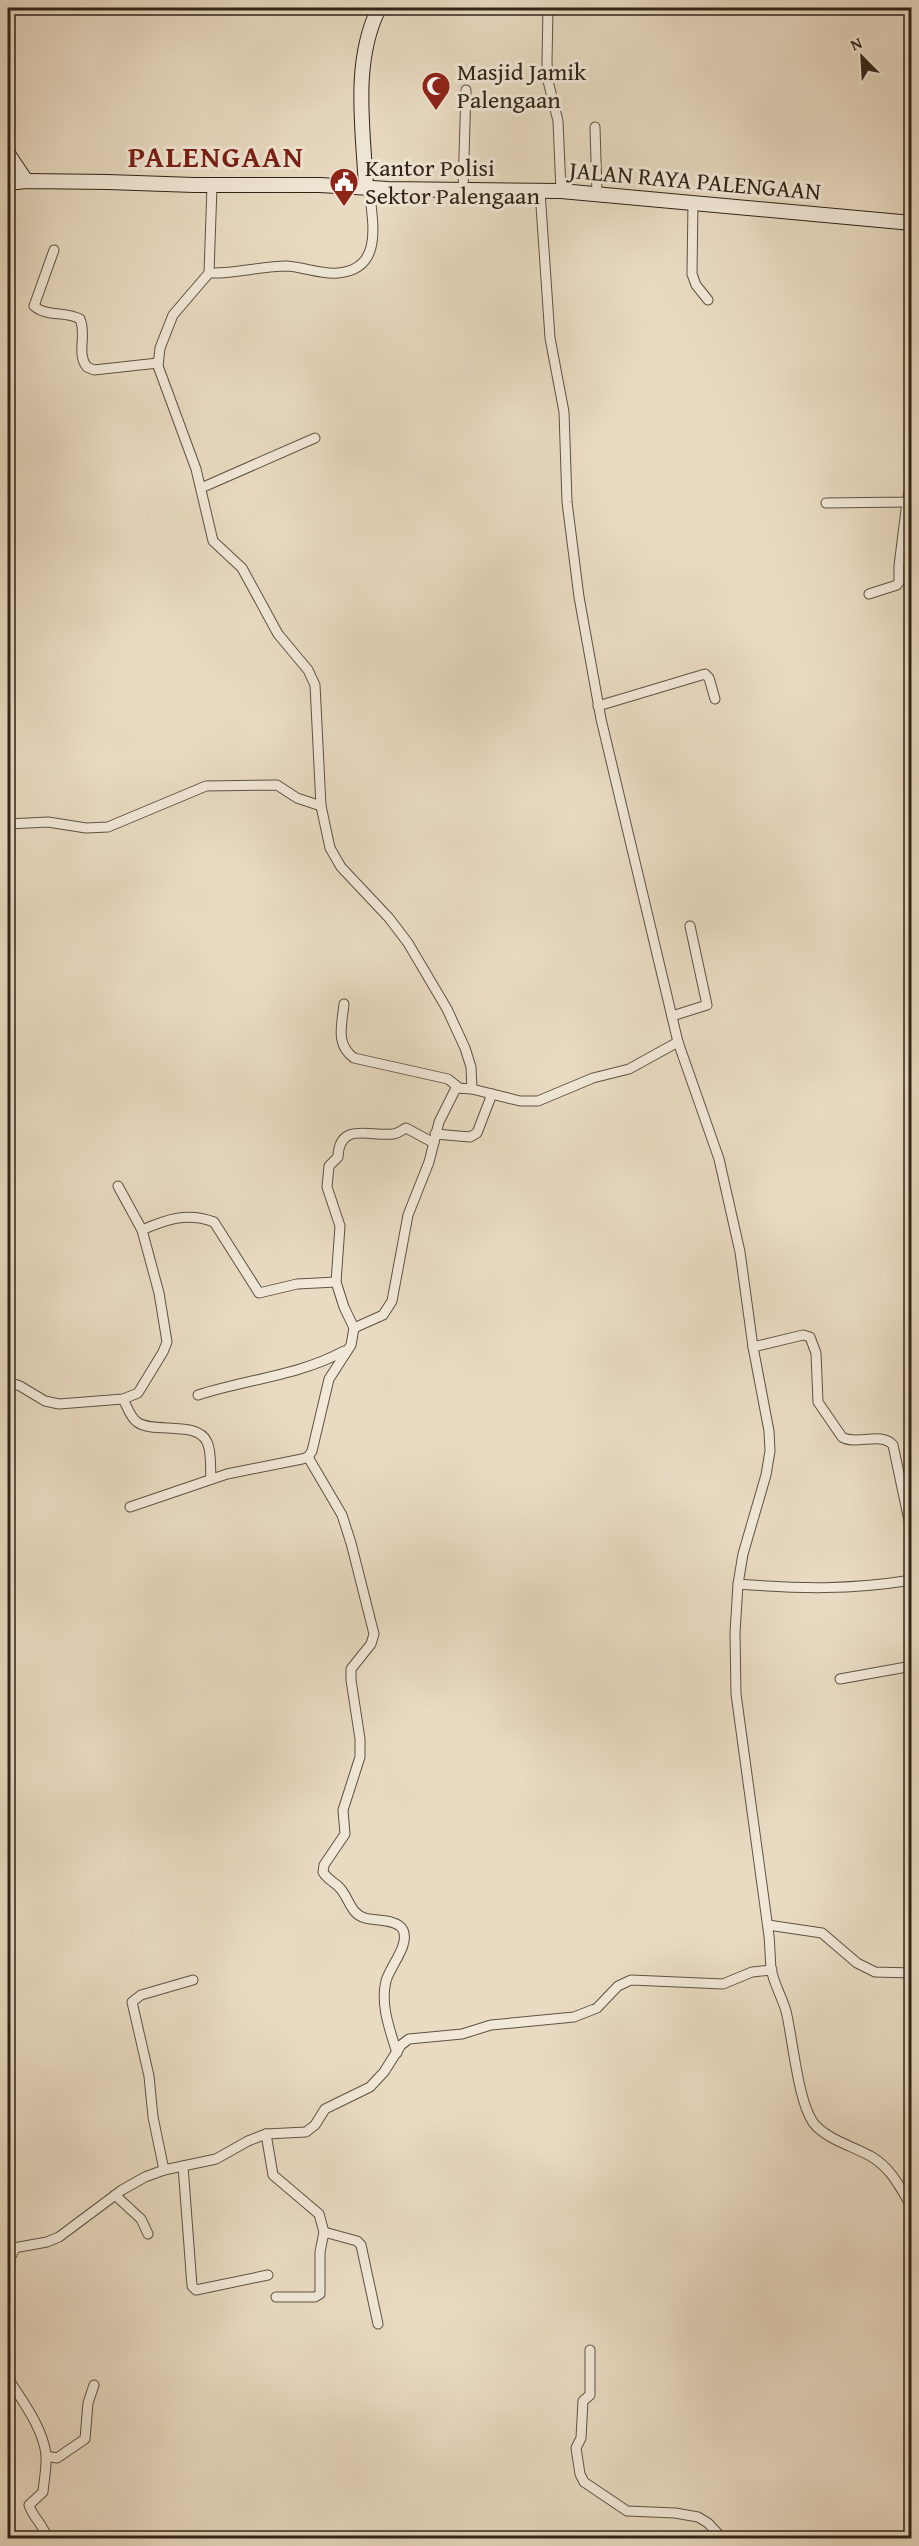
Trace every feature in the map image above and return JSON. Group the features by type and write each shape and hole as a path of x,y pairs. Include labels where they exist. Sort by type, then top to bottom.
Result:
{"street":[{"path":"209,273 229,274 280,266 338,273 352,269 367,260 373,250 363,60 367,36 379,8"},
{"path":"548,8 548,71 558,121 561,191"},
{"path":"463,189 466,90"},
{"path":"595,127 603,194"},
{"path":"8,154 26,181"},
{"name":"JALAN RAYA PALENGAAN","path":"8,183 26,181 212,186 298,184 561,191 912,223"},
{"path":"212,186 209,273 203,283 173,315 160,348 158,363 196,469 213,541 242,568 278,634 312,678 316,692 321,806 324,829 335,858 403,936 447,1009 469,1058 472,1089"},
{"path":"540,191 550,338 564,411 568,510 579,597 598,706 622,815 678,1042 719,1160 740,1252 753,1347 768,1426 770,1451 766,1475 743,1554 738,1584 735,1633 736,1694 768,1925 772,1970 783,2001 802,2092 811,2120 832,2138 873,2158 885,2167 900,2186 912,2207"},
{"path":"693,203 693,274 696,285 708,300"},
{"path":"54,250 34,306 41,311 73,316 80,320 82,360 87,367 94,370 158,363"},
{"path":"201,488 315,438"},
{"path":"869,594 900,582 899,566 912,478"},
{"path":"826,503 907,502"},
{"path":"598,706 705,674 709,678 715,699"},
{"path":"8,824 48,822 86,828 108,827 206,786 277,785 297,798 321,806"},
{"path":"8,860 8,885"},
{"path":"672,1016 707,1005 690,926"},
{"path":"344,1004 340,1041 345,1051 354,1058 448,1079 458,1088 472,1089 520,1101 538,1101 593,1078 629,1069 678,1042"},
{"path":"354,1328 383,1315 392,1301 408,1215 452,1093 458,1088"},
{"path":"308,1456 317,1434 329,1379 353,1340 354,1328 336,1282 340,1226 327,1179 328,1166 338,1157 338,1148 342,1141 349,1135 360,1132 393,1134 406,1128 435,1139 470,1137 477,1133 492,1094"},
{"path":"8,1382 52,1403 123,1399 139,1392 167,1342 159,1293 142,1230 118,1186"},
{"path":"142,1230 179,1216 190,1216 214,1222 259,1293 297,1284 336,1282"},
{"path":"753,1347 803,1335 810,1337 816,1353 818,1402 842,1437 847,1440 883,1439 889,1440 893,1445 912,1535"},
{"path":"198,1395 238,1383 306,1369 348,1348"},
{"path":"123,1399 138,1423 182,1428 205,1439 208,1444 211,1479"},
{"path":"130,1507 211,1479 308,1456"},
{"path":"308,1456 342,1515 374,1634 370,1644 351,1669 360,1739 360,1757 343,1810 345,1834 324,1865 323,1872 340,1888 357,1914 363,1918 397,1924 403,1929 402,1948 386,1981 384,1995 385,2012 397,2053"},
{"path":"738,1584 818,1589 874,1586 912,1580"},
{"path":"840,1679 912,1666"},
{"path":"768,1925 822,1933 857,1963 875,1972 912,1973"},
{"path":"8,2263 11,2249 59,2237 136,2181 164,2170 216,2159 266,2134 298,2134 311,2129 325,2109 370,2087 405,2041 409,2039 462,2034 491,2025 550,2021 584,2014 597,2008 618,1986 631,1980 723,1984 752,1972 772,1970"},
{"path":"164,2170 153,2117 150,2084 132,2002 141,1995 193,1980"},
{"path":"266,2134 273,2175 301,2201 316,2211 324,2232 320,2252 320,2294 315,2297 276,2297"},
{"path":"183,2166 192,2286 196,2290 268,2275"},
{"path":"115,2195 141,2219 148,2234"},
{"path":"324,2232 360,2242 372,2286 378,2324"},
{"path":"590,2350 590,2394 583,2401 582,2438 576,2448 580,2474 584,2482 627,2511 675,2513 698,2517 708,2523 722,2538"},
{"path":"8,2378 30,2413 43,2440 46,2456 43,2492 29,2505 34,2516 43,2526 47,2538"},
{"path":"46,2456 57,2458 85,2439 86,2412 94,2385"}],"place":[{"name":"Masjid Jamik Palengaan","path":"436,112"},
{"name":"Kantor Polisi Sektor Palengaan","path":"344,208"}],"district":[{"name":"PALENGAAN","path":"216,157"}]}
